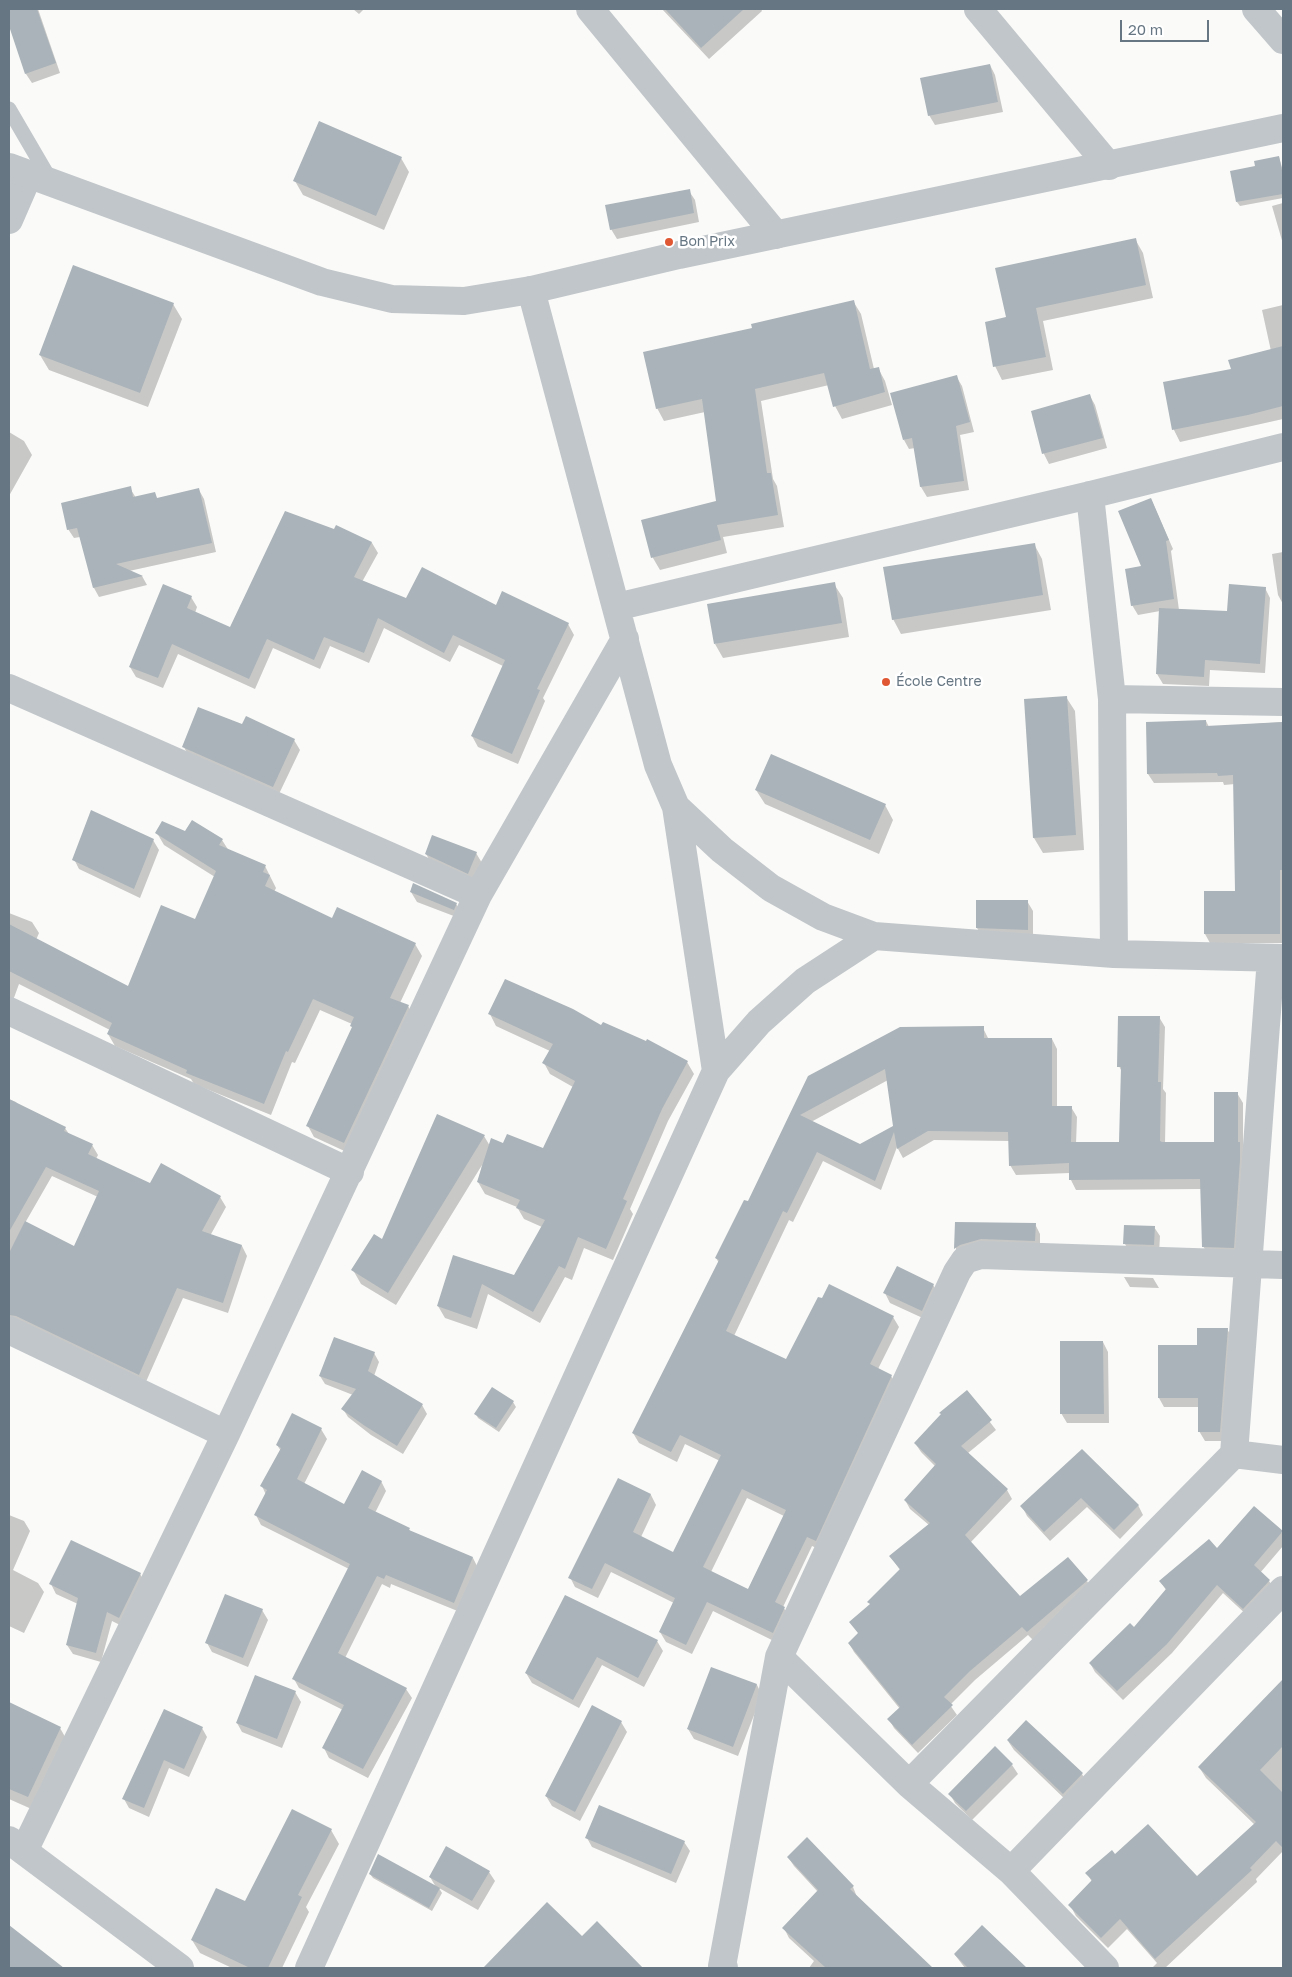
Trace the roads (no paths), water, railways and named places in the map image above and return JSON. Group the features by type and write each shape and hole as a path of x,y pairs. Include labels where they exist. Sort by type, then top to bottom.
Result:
{"street":[{"path":"590,9 776,234"},
{"path":"978,9 1109,166"},
{"path":"1256,9 1283,40"},
{"path":"9,220 30,175 322,282 392,299 464,301 531,290 776,234 1109,166 1283,128"},
{"path":"531,290 658,765 676,807 716,1071"},
{"path":"616,606 1090,495 1283,447"},
{"path":"1090,495 1112,699 1114,954"},
{"path":"180,1968 16,1845 226,1434 478,895 624,639"},
{"path":"9,688 478,895"},
{"path":"1112,699 1283,702"},
{"path":"676,807 722,850 771,888 823,917 874,936 1114,954 1277,958 1247,1264 1234,1454 910,1784"},
{"path":"309,1968 716,1071 759,1022 804,980 874,936"},
{"path":"9,1011 350,1172"},
{"path":"722,1967 778,1657 953,1281 965,1260 981,1255 1283,1265"},
{"path":"9,1330 226,1434"},
{"path":"1234,1454 1283,1460"},
{"path":"1010,1871 1283,1590"},
{"path":"778,1657 910,1784 1010,1871 1105,1968"}],"lane":[{"path":"9,109 30,175"}],"place":[{"name":"Bon Prix","path":"669,242"},
{"name":"École Centre","path":"886,682"}]}
